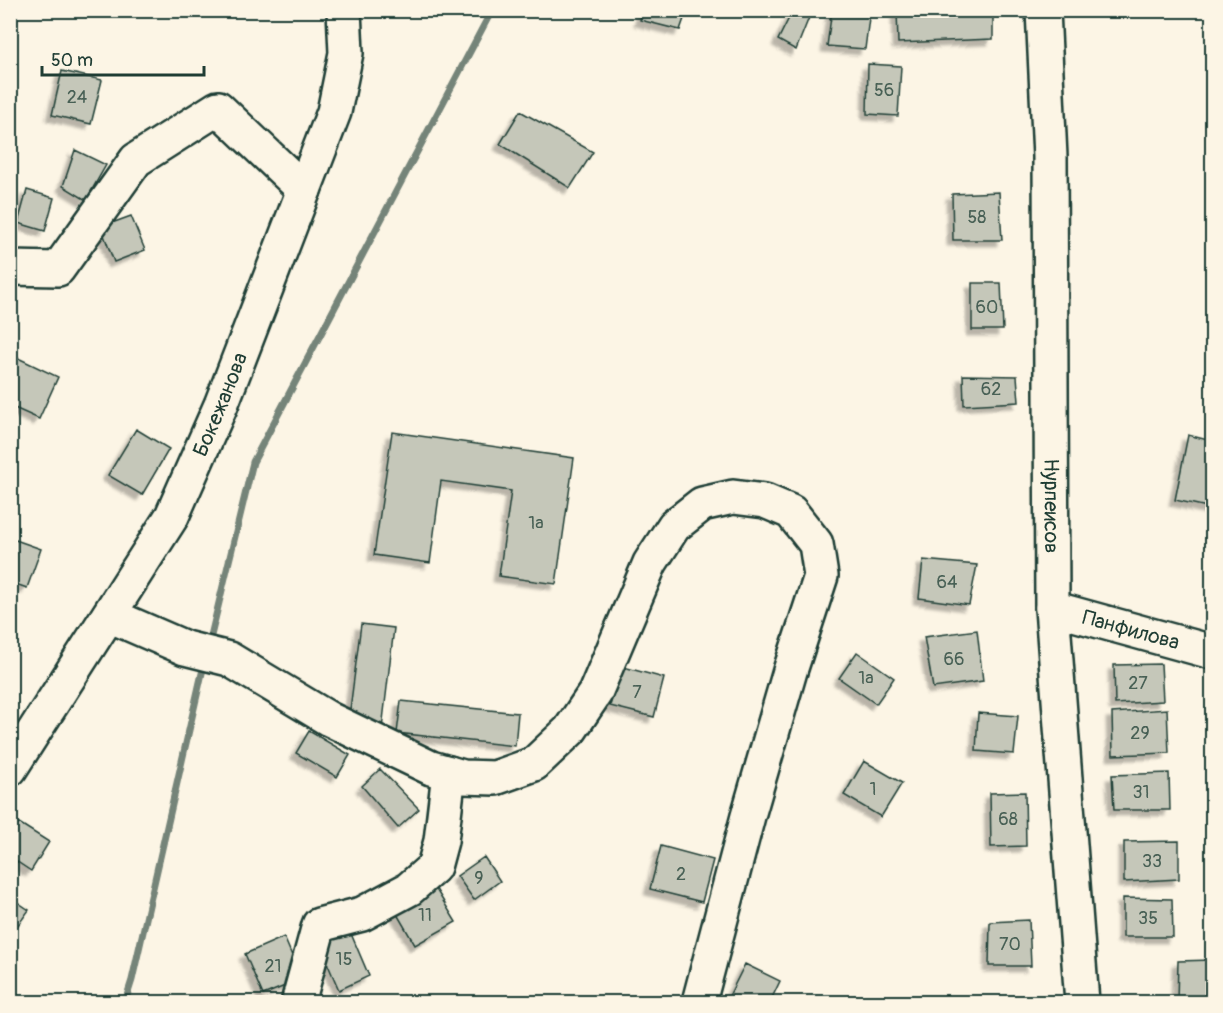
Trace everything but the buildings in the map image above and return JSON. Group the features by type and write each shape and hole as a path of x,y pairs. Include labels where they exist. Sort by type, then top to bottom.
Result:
{"street":[{"name":"Бокежанова","path":"11,766 172,516 221,405 334,112 346,53 344,10"},
{"name":"Нурпеисов","path":"1042,10 1050,157 1052,608 1082,1002"},
{"path":"10,268 58,269 136,160 218,108 304,190"},
{"path":"109,615 185,648 229,659 329,719 431,768 463,777 495,778 534,764 570,730 595,693 650,563 674,526 702,504 733,497 765,501 791,512 816,544 821,576 790,671 748,816 699,1002"},
{"name":"Панфилова","path":"1052,608 1212,652"},
{"path":"299,999 319,926 362,914 409,889 434,867 441,841 449,773"}],"waterway":[{"path":"209,644 253,462 492,10"},
{"path":"125,1002 132,980 205,660"}]}
